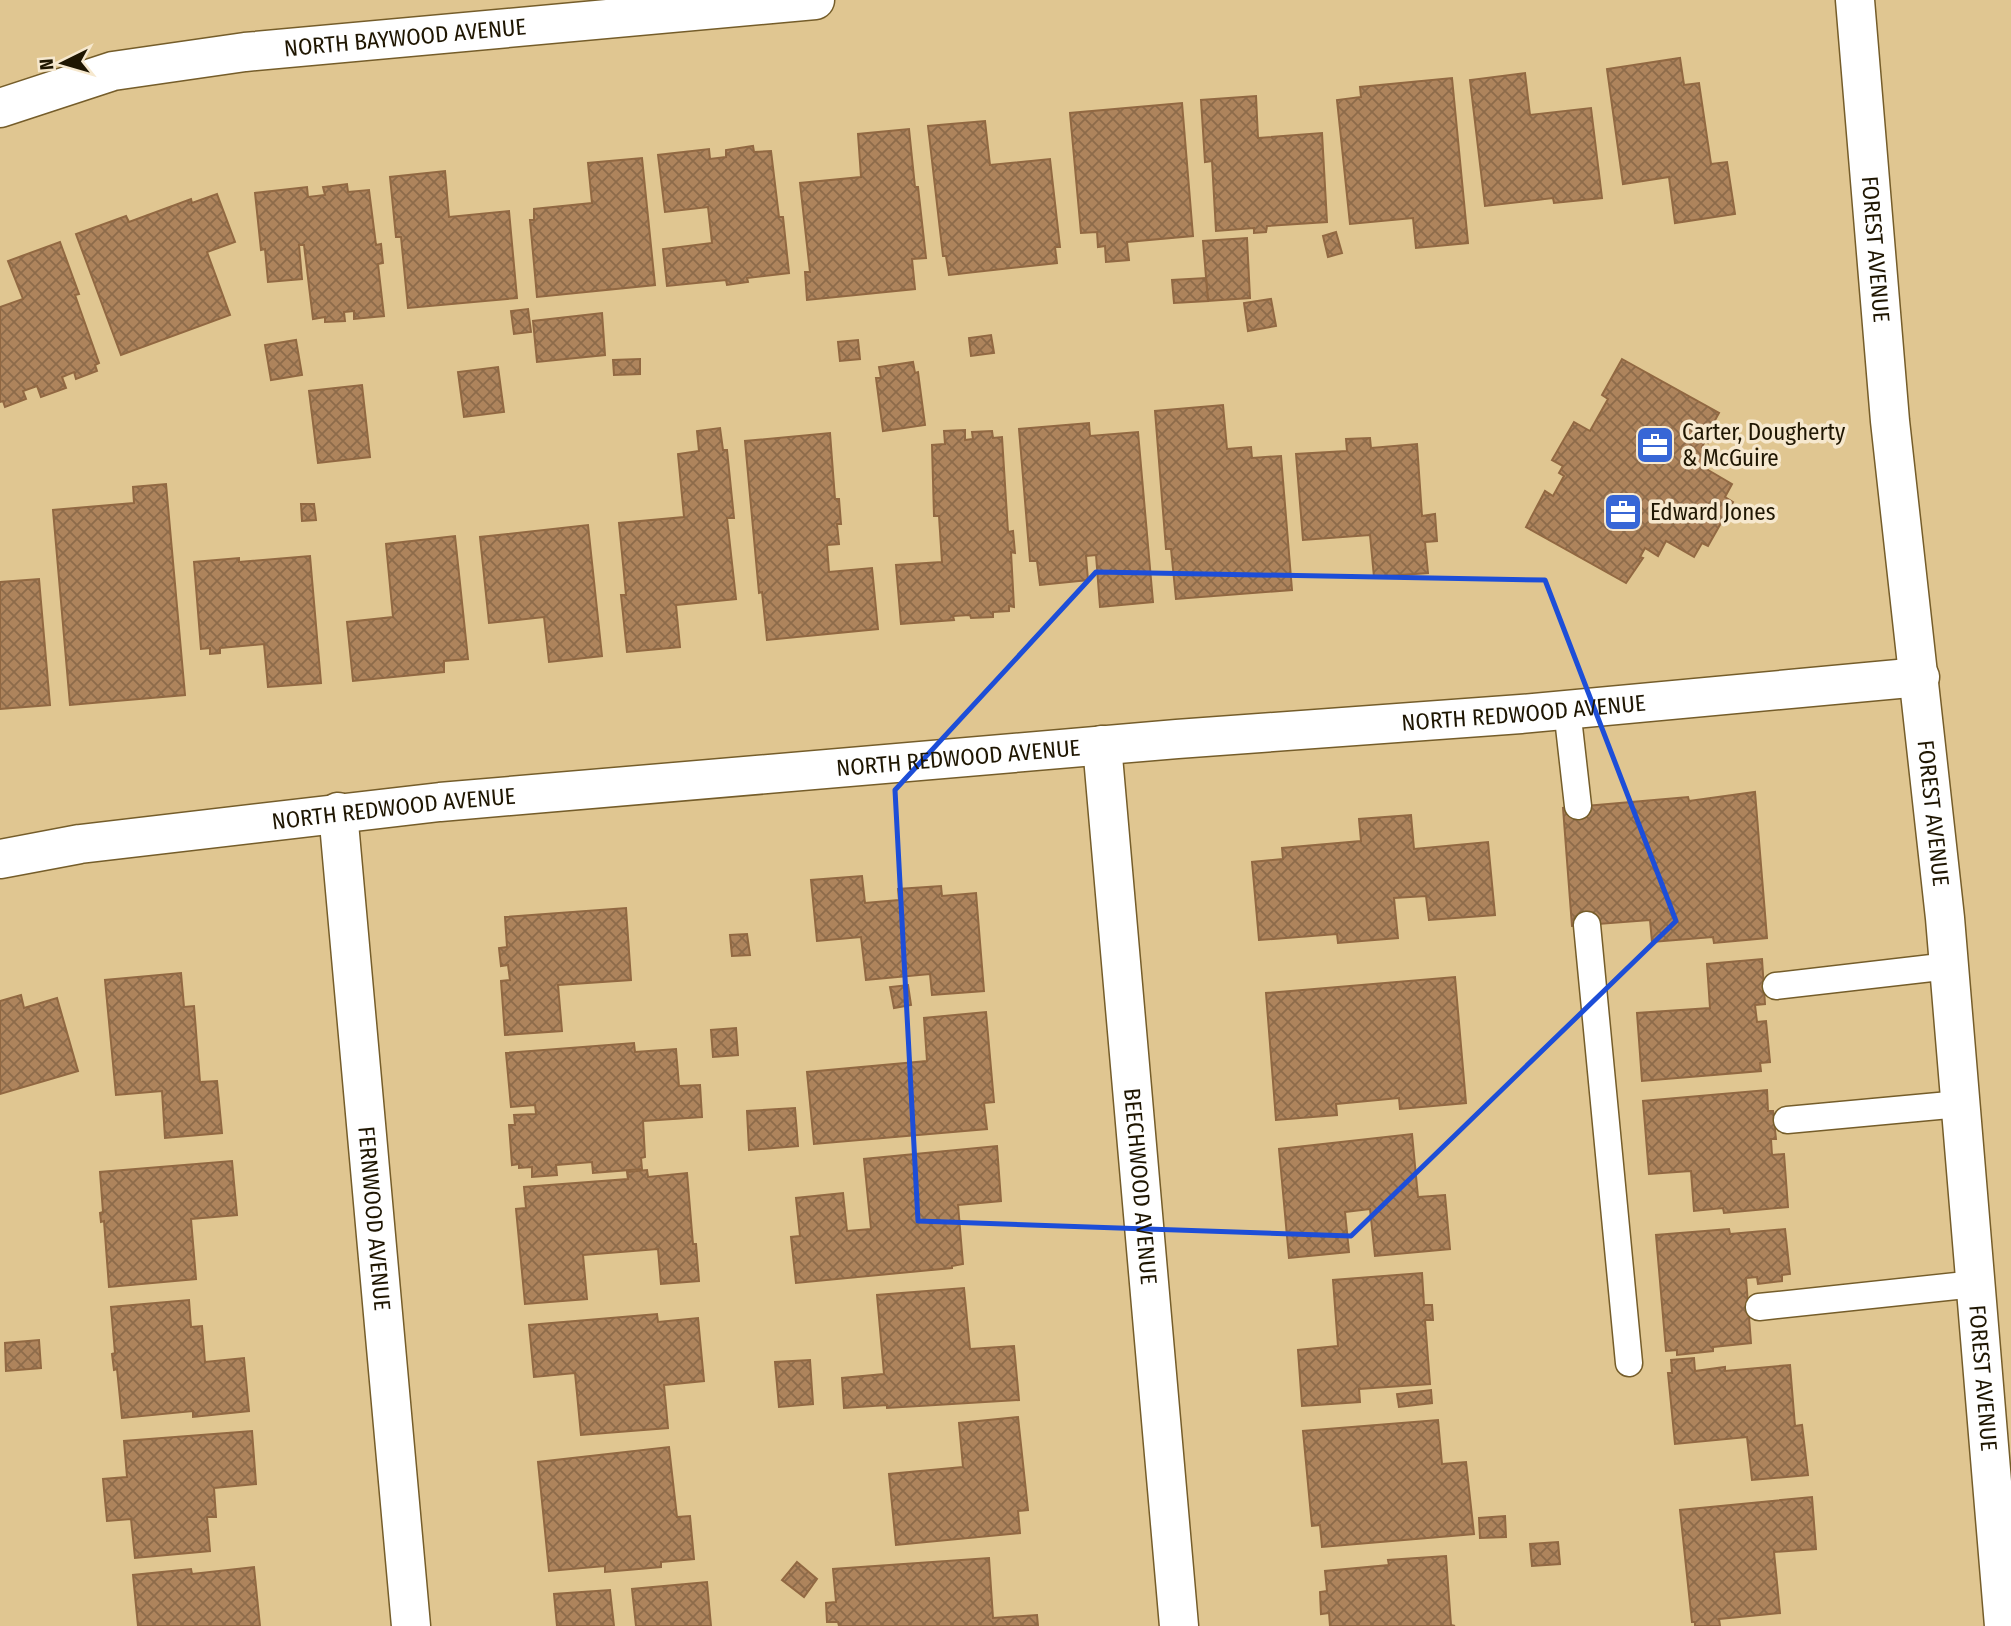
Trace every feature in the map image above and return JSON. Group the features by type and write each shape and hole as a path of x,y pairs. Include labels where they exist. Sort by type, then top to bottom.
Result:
{"street":[{"name":"NORTH BAYWOOD AVENUE","path":"0,108 113,72 245,52 815,0"},
{"name":"FOREST AVENUE","path":"1855,0 1890,421 1920,677 1949,966 2006,1614"},
{"name":"NORTH REDWOOD AVENUE","path":"0,859 80,844 338,812 1920,677"},
{"name":"BEECHWOOD AVENUE","path":"1102,745 1179,1626"},
{"name":"FERNWOOD AVENUE","path":"338,812 411,1626"}],"lane":[{"path":"1567,709 1578,806"},
{"path":"1587,925 1629,1363"},
{"path":"1776,986 1949,966"},
{"path":"1787,1120 1960,1104"},
{"path":"1759,1307 1975,1284"}],"highlighted area":[{"path":"1096,572 1545,580 1676,921 1351,1236 918,1221 895,790"}],"building":[{"path":"1680,58 1684,85 1699,83 1711,164 1727,162 1735,214 1675,223 1669,177 1623,184 1607,69"},
{"path":"1525,73 1530,115 1591,108 1602,198 1554,203 1553,198 1485,206 1470,80"},
{"path":"1452,78 1468,243 1416,248 1413,218 1350,224 1337,100 1361,97 1360,87"},
{"path":"1256,96 1258,138 1322,133 1327,222 1267,226 1266,232 1254,233 1254,228 1216,231 1212,161 1205,162 1201,100"},
{"path":"1182,103 1193,236 1127,242 1129,260 1106,262 1105,246 1098,247 1097,232 1081,233 1070,113"},
{"path":"985,121 990,165 1050,159 1060,247 1055,247 1057,263 949,275 946,256 943,256 928,126"},
{"path":"909,129 926,258 912,259 915,289 807,300 805,272 810,272 800,183 861,177 858,134"},
{"path":"753,146 754,152 771,151 779,217 783,217 789,273 747,278 748,282 727,285 726,280 667,286 663,249 712,243 708,207 665,212 658,155 709,149 710,159 726,157 726,150"},
{"path":"642,158 655,285 537,297 530,220 534,220 534,209 592,203 588,163"},
{"path":"445,171 449,217 509,211 517,298 408,308 401,237 396,237 390,177"},
{"path":"347,184 348,192 369,190 376,245 381,244 383,263 378,264 384,316 354,319 354,311 344,312 345,321 325,322 325,317 313,319 304,245 299,245 302,279 268,282 265,249 261,250 255,193 307,187 308,197 325,195 323,187"},
{"path":"217,194 235,242 207,252 230,315 121,355 76,234 126,216 129,222 191,199 192,203"},
{"path":"1336,232 1342,253 1328,257 1323,236"},
{"path":"1247,238 1250,298 1208,301 1203,241"},
{"path":"60,242 79,294 75,295 99,363 95,365 97,371 76,379 74,372 62,377 66,388 41,397 37,386 23,391 26,399 5,407 3,401 0,402 0,307 23,299 8,261"},
{"path":"1206,278 1208,301 1174,303 1172,280"},
{"path":"1271,299 1276,326 1248,331 1244,303"},
{"path":"528,309 531,332 514,334 511,311"},
{"path":"602,313 605,355 537,362 533,321"},
{"path":"991,335 994,353 971,356 969,338"},
{"path":"296,340 302,375 271,380 265,345"},
{"path":"858,340 860,359 840,361 838,342"},
{"path":"640,359 640,374 614,375 613,360"},
{"path":"1622,359 1719,413 1714,422 1718,424 1708,443 1705,441 1702,447 1712,453 1703,467 1732,484 1725,497 1733,502 1708,546 1702,543 1694,557 1666,541 1658,556 1645,548 1640,557 1643,558 1626,583 1526,527 1545,491 1553,496 1564,476 1559,473 1563,466 1552,460 1574,422 1590,431 1608,399 1602,395"},
{"path":"913,362 915,373 918,372 925,425 883,431 876,378 881,378 879,367"},
{"path":"498,367 504,412 464,417 458,372"},
{"path":"362,385 370,457 318,463 309,391"},
{"path":"1223,405 1227,449 1251,447 1252,458 1281,456 1292,590 1176,599 1171,549 1166,549 1155,411"},
{"path":"1089,423 1090,436 1138,432 1153,602 1100,607 1096,555 1086,556 1088,580 1040,585 1037,561 1030,561 1019,429"},
{"path":"720,428 723,450 727,450 734,518 727,518 736,599 676,605 680,647 627,652 621,595 626,595 619,523 684,517 678,454 699,451 697,431"},
{"path":"965,430 965,440 973,439 972,432 992,431 993,438 1002,437 1008,532 1013,531 1015,553 1011,552 1014,607 1009,606 1009,611 993,612 993,617 953,616 954,620 901,624 896,565 942,562 939,516 934,516 932,445 945,444 944,431"},
{"path":"830,433 835,499 839,499 841,524 837,524 839,544 827,545 829,572 872,568 878,629 767,640 762,592 759,593 745,441"},
{"path":"1370,438 1371,448 1417,444 1422,516 1435,514 1437,541 1425,542 1428,573 1374,577 1370,535 1303,540 1296,454 1347,451 1346,439"},
{"path":"166,484 185,695 70,705 53,510 134,503 133,487"},
{"path":"301,504 314,504 316,520 302,521"},
{"path":"588,525 602,656 549,662 544,617 489,623 480,537"},
{"path":"455,536 468,659 444,661 444,672 353,681 347,622 393,617 386,544"},
{"path":"310,556 321,683 268,687 264,644 220,648 220,653 210,654 210,648 201,649 194,562 239,558 239,562"},
{"path":"39,579 50,705 0,709 0,582"},
{"path":"1755,792 1767,938 1714,943 1713,937 1652,942 1650,920 1572,926 1563,808 1688,797 1689,801"},
{"path":"1411,815 1414,849 1488,842 1495,915 1429,920 1426,896 1394,898 1398,938 1338,943 1337,934 1259,940 1252,862 1283,859 1282,848 1361,841 1359,819"},
{"path":"862,876 865,903 899,900 898,889 941,886 942,896 976,893 984,991 932,995 930,974 866,980 861,937 817,941 811,880"},
{"path":"626,908 631,980 558,985 562,1031 505,1035 501,981 510,980 508,965 501,966 499,948 507,947 505,917"},
{"path":"747,934 750,955 732,956 730,935"},
{"path":"1762,959 1765,1004 1755,1005 1757,1022 1766,1021 1770,1062 1760,1063 1761,1071 1642,1081 1637,1013 1710,1008 1707,964"},
{"path":"181,973 184,1007 194,1006 200,1082 217,1081 222,1133 165,1138 162,1091 116,1095 105,980"},
{"path":"1455,977 1466,1103 1400,1109 1399,1098 1336,1104 1337,1115 1276,1120 1266,993"},
{"path":"908,985 911,1005 894,1008 890,987"},
{"path":"21,995 24,1008 57,998 78,1071 0,1094 0,1001"},
{"path":"986,1012 994,1102 984,1103 987,1129 814,1144 807,1072 927,1061 924,1018"},
{"path":"736,1028 738,1055 713,1057 711,1030"},
{"path":"634,1043 635,1052 676,1049 679,1086 700,1085 702,1117 643,1121 645,1157 641,1158 642,1169 593,1173 592,1162 556,1165 557,1175 532,1177 532,1167 519,1168 519,1164 512,1165 509,1125 515,1125 514,1115 536,1114 535,1105 511,1107 506,1053"},
{"path":"1767,1090 1768,1111 1773,1111 1776,1139 1771,1139 1772,1155 1784,1154 1788,1207 1724,1213 1723,1208 1694,1211 1691,1171 1649,1174 1643,1101"},
{"path":"795,1108 798,1146 749,1150 747,1111"},
{"path":"1412,1134 1418,1197 1445,1195 1450,1249 1375,1256 1370,1209 1345,1212 1349,1252 1289,1258 1279,1149"},
{"path":"997,1146 1001,1201 958,1205 963,1264 952,1268 796,1283 791,1237 800,1236 796,1198 843,1193 847,1231 871,1229 864,1159"},
{"path":"232,1161 237,1215 191,1219 196,1279 109,1287 104,1221 101,1222 100,1213 103,1212 100,1172"},
{"path":"647,1170 648,1177 687,1173 699,1281 661,1284 658,1249 583,1255 587,1299 525,1304 516,1209 526,1208 524,1187 628,1179 627,1172"},
{"path":"1729,1229 1730,1234 1785,1229 1790,1274 1782,1275 1782,1281 1758,1284 1757,1277 1746,1278 1751,1343 1713,1347 1713,1351 1677,1355 1677,1350 1666,1351 1656,1235"},
{"path":"1422,1273 1424,1305 1432,1305 1433,1320 1425,1320 1430,1384 1359,1389 1360,1402 1302,1406 1298,1350 1338,1346 1333,1280"},
{"path":"964,1288 970,1349 1014,1346 1019,1400 844,1408 842,1378 884,1374 877,1295"},
{"path":"189,1300 191,1327 202,1326 205,1362 244,1358 249,1411 193,1417 193,1411 122,1418 117,1369 114,1370 112,1354 115,1353 111,1307"},
{"path":"657,1314 658,1322 698,1318 704,1381 664,1385 668,1428 581,1435 575,1373 534,1377 529,1325"},
{"path":"39,1340 41,1368 6,1371 5,1343"},
{"path":"1694,1358 1695,1371 1725,1367 1725,1371 1790,1365 1795,1426 1802,1425 1808,1475 1752,1480 1747,1437 1675,1444 1668,1373 1672,1373 1671,1360"},
{"path":"810,1360 813,1404 779,1407 775,1362"},
{"path":"1431,1390 1432,1403 1399,1407 1397,1394"},
{"path":"1018,1417 1028,1510 1018,1511 1020,1533 896,1545 889,1474 963,1467 959,1423"},
{"path":"1438,1420 1442,1464 1466,1462 1474,1534 1322,1547 1320,1525 1312,1526 1303,1431"},
{"path":"252,1431 256,1484 214,1488 216,1517 207,1517 210,1551 135,1558 131,1519 107,1521 103,1479 127,1477 124,1441"},
{"path":"669,1447 677,1517 690,1516 694,1559 661,1562 661,1567 605,1572 605,1566 549,1571 538,1462"},
{"path":"1812,1497 1816,1549 1774,1552 1780,1613 1719,1619 1720,1626 1695,1626 1695,1622 1692,1622 1680,1510"},
{"path":"1505,1516 1506,1537 1480,1538 1479,1518"},
{"path":"1558,1542 1560,1564 1532,1566 1530,1544"},
{"path":"1446,1556 1451,1625 1455,1626 1330,1626 1329,1613 1321,1614 1320,1592 1327,1591 1325,1571 1389,1565 1388,1560"},
{"path":"989,1558 993,1618 1037,1615 1038,1626 839,1626 838,1622 827,1622 826,1603 836,1602 833,1569"},
{"path":"797,1562 817,1579 804,1597 782,1580"},
{"path":"254,1567 260,1626 138,1626 133,1575 191,1569 192,1574"},
{"path":"707,1582 711,1626 636,1626 632,1589"},
{"path":"610,1590 614,1626 557,1626 554,1594"}],"place":[{"name":"Carter, Dougherty & McGuire","path":"1655,445"},
{"name":"Edward Jones","path":"1623,512"}]}
